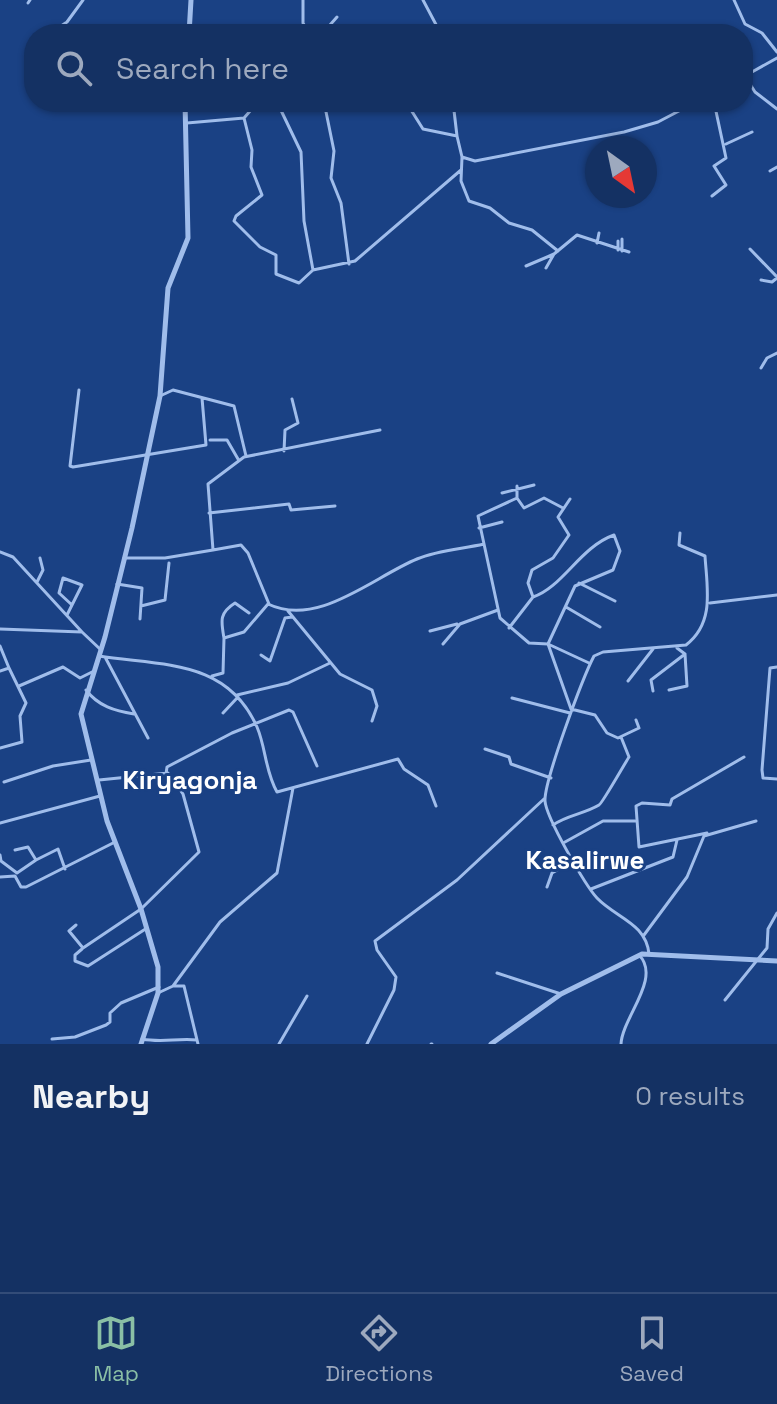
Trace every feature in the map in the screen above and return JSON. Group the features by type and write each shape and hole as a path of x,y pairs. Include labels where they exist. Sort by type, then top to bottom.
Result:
{"street":[{"path":"66,24 83,0"},
{"path":"190,24 191,0"},
{"path":"303,0 303,23"},
{"path":"423,0 436,24"},
{"path":"734,0 745,24"},
{"path":"331,24 337,17"},
{"path":"753,28 762,33 777,52"},
{"path":"753,71 777,58"},
{"path":"753,89 777,109"},
{"path":"52,1039 75,1037 106,1025 110,1022 110,1013 121,1003 158,990 173,986 185,989 197,1042 176,1038 142,1042 158,990 158,967 141,909 100,796 81,722 86,690 101,654 160,396 168,288 189,234 185,112"},
{"path":"184,124 244,118 249,112"},
{"path":"282,112 301,152 304,221 313,270"},
{"path":"326,112 334,151 331,178 341,203 349,264"},
{"path":"412,112 423,129 457,136"},
{"path":"454,112 462,157 463,189 469,201 490,208 509,223 532,230 556,253"},
{"path":"462,157 475,161 609,135 655,123 676,112"},
{"path":"712,196 726,185 714,166 726,158 726,144 717,112"},
{"path":"244,118 252,148 251,167 262,195 234,221 260,247 276,256 276,274 299,283 313,270 349,264 461,170"},
{"path":"726,144 752,132"},
{"path":"770,171 777,167"},
{"path":"597,243 599,233"},
{"path":"546,268 556,253 577,235 629,252"},
{"path":"620,240 620,250"},
{"path":"750,249 777,277 772,282 761,280"},
{"path":"526,266 556,253"},
{"path":"761,368 777,353"},
{"path":"79,390 71,467 206,445 202,398"},
{"path":"160,396 173,390 235,407 246,456"},
{"path":"284,451 285,430 298,423 292,399"},
{"path":"213,550 209,481 238,459 380,430"},
{"path":"210,440 227,440 238,459"},
{"path":"502,493 517,486 534,485"},
{"path":"517,486 517,498 524,508 544,498 563,508"},
{"path":"517,498 481,513 479,528 498,610 509,628 529,643 548,644 590,663"},
{"path":"533,597 528,583 532,570 553,558 569,535 558,517 570,499"},
{"path":"209,513 289,504 291,510 299,511 335,506"},
{"path":"479,528 502,522"},
{"path":"367,1044 394,990 396,977 377,950 375,941 466,873 545,798 571,711 594,656 603,652 686,645 692,640 709,604 705,556 679,545 680,533"},
{"path":"509,628 533,597 548,591 575,560 614,535 620,551 613,570 579,583 548,644 571,711"},
{"path":"124,558 165,558 241,545 248,553 269,604 288,611 335,602 378,576 426,555 484,544"},
{"path":"0,552 10,555 37,582 101,654 148,738"},
{"path":"37,582 43,570 40,558"},
{"path":"141,606 165,600 169,563"},
{"path":"67,615 72,605 82,584 63,578 59,593 72,605"},
{"path":"579,583 615,601"},
{"path":"117,584 141,587 140,619"},
{"path":"709,604 777,595"},
{"path":"212,676 223,673 221,619 224,611 235,603 249,613"},
{"path":"224,638 244,632 269,604"},
{"path":"566,607 600,627"},
{"path":"430,631 458,626 498,610"},
{"path":"288,611 345,678 372,690 377,706 372,721"},
{"path":"261,655 270,661 285,618 292,617"},
{"path":"443,644 458,626"},
{"path":"0,629 82,632"},
{"path":"0,646 26,703 20,718 22,742 0,748"},
{"path":"674,646 685,654"},
{"path":"628,681 653,649"},
{"path":"101,654 212,676 238,696 255,722 276,790 398,759 408,772 415,773 428,785 436,806"},
{"path":"669,690 687,686 685,654"},
{"path":"653,691 651,680 685,654"},
{"path":"223,713 238,696 288,683 330,663"},
{"path":"777,667 770,668 762,770 763,778 777,779"},
{"path":"0,671 9,668"},
{"path":"19,686 59,668 69,668 80,678 92,672"},
{"path":"86,690 96,702 117,712 136,714"},
{"path":"512,698 595,715 607,733 621,737 639,728 636,720"},
{"path":"166,774 167,767 255,722 292,711 317,766"},
{"path":"553,825 562,817 601,805 606,799 611,784 629,757 621,737"},
{"path":"485,749 509,757 511,764 551,778"},
{"path":"744,757 672,799 670,805 638,804 639,847 756,821"},
{"path":"4,782 53,766 91,760"},
{"path":"96,781 144,773 166,774 183,794 199,852 141,909 83,948 75,955 75,961 88,966 147,928"},
{"path":"173,986 220,922 277,873 293,788"},
{"path":"0,823 100,796"},
{"path":"545,798 553,825 591,889 599,900 644,935 649,954"},
{"path":"565,842 603,821 637,821"},
{"path":"644,935 685,882 707,833"},
{"path":"591,889 673,857 677,840"},
{"path":"0,877 15,876 24,888 115,842"},
{"path":"15,850 28,847 36,860"},
{"path":"0,855 1,861 17,873 58,849 65,869"},
{"path":"547,887 552,873 575,860"},
{"path":"725,1000 767,947 768,928 777,913"},
{"path":"76,925 69,931 83,948"},
{"path":"491,1044 561,994 639,955 777,961"},
{"path":"621,1044 625,1022 645,985 645,962 639,955"},
{"path":"497,973 561,994"},
{"path":"279,1044 307,996"}],"district":[{"name":"Kiryagonja","path":"190,780"},
{"name":"Kasalirwe","path":"585,860"}]}
